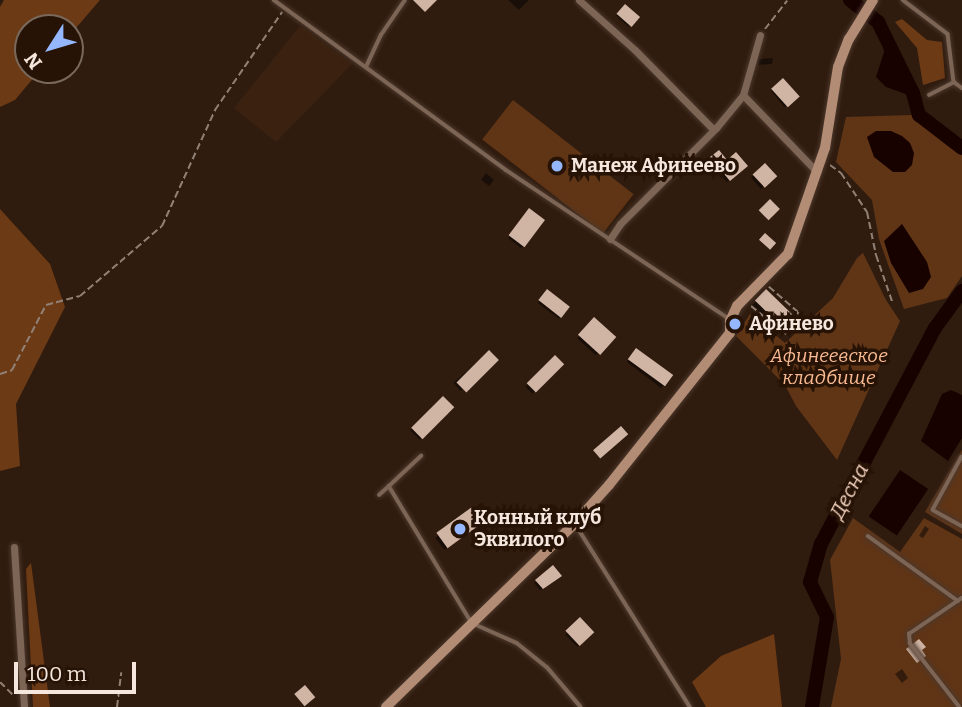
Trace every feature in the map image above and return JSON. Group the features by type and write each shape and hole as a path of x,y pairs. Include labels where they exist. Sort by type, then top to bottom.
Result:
{"street":[{"path":"579,0 635,50 714,130"},
{"path":"391,705 575,523 609,485 730,333 737,306 788,254 821,159 838,67 849,39 873,0"},
{"path":"610,239 620,224 714,130 743,95 760,35"},
{"path":"743,95 817,172"},
{"path":"14,547 24,703"}],"lane":[{"path":"274,0 506,170 732,318"},
{"path":"366,67 382,35 405,0"},
{"path":"903,0 948,34 954,82 962,88"},
{"path":"929,94 954,82"},
{"path":"379,495 421,456"},
{"path":"962,457 933,510 962,526"},
{"path":"389,486 472,622 517,643 547,667 581,707"},
{"path":"575,523 690,707"},
{"path":"868,536 960,599 909,634 910,644 959,707"}],"path":[{"path":"760,35 787,1"},
{"path":"0,374 12,370 46,305 80,296 162,226 215,110 285,8"},
{"path":"821,159 841,173 867,212 876,255 893,304"},
{"path":"732,318 747,312 750,304 786,334 793,326 798,313 775,289 764,287"},
{"path":"117,707 121,672"},
{"path":"0,682 24,703"}],"shaded area":[{"path":"4,0 100,0 84,19 84,14 14,14 14,84 28,84 15,100 0,107 0,7"},
{"path":"902,19 927,40 942,42 945,78 923,85 917,48 895,22"},
{"path":"300,26 352,64 276,142 234,108"},
{"path":"882,29 914,97 886,87 876,77 884,52"},
{"path":"876,131 891,131 910,143 914,153 912,165 905,172 893,172 874,157 867,137"},
{"path":"0,209 50,264 65,307 16,404 20,466 0,471"},
{"path":"902,224 927,262 931,277 923,289 909,293 891,263 884,241"},
{"path":"951,390 962,395 962,438 948,461 921,441 942,394"},
{"path":"900,470 928,489 897,535 869,516"},
{"path":"31,563 50,707 33,707 26,569"},
{"path":"774,634 782,707 706,707 692,682 721,656"}],"green space":[{"name":"Манеж Афинеево","path":"513,100 634,194 603,234 482,139"},
{"path":"911,115 956,146 962,154 962,276 947,298 904,309 879,239 872,200 836,162 846,117"},
{"name":"Афинеевское кладбище","path":"863,253 886,300 900,321 837,460 796,406 785,385 736,336 750,314 785,343 833,298 857,258"},
{"path":"962,450 962,534 925,512"},
{"path":"853,518 900,552 924,518 962,539 962,707 831,707 841,659 830,560"}],"building":[{"path":"413,0 437,0 425,12"},
{"path":"625,4 640,17 632,27 616,14"},
{"path":"783,78 800,97 788,107 771,89"},
{"path":"719,150 727,160 736,152 748,166 730,181 710,157"},
{"path":"765,163 777,176 765,188 753,175"},
{"path":"770,199 780,209 769,220 759,210"},
{"path":"529,208 545,220 525,247 509,235"},
{"path":"765,233 776,243 770,250 759,240"},
{"path":"547,289 570,307 561,318 538,300"},
{"path":"766,289 792,314 781,326 755,301"},
{"path":"594,317 616,337 600,355 578,335"},
{"path":"636,348 673,375 665,386 628,359"},
{"path":"489,350 499,360 466,392 456,383"},
{"path":"555,355 564,364 536,392 527,383"},
{"path":"443,396 454,407 422,439 411,428"},
{"path":"621,426 628,434 600,459 593,450"},
{"name":"Конный клуб Эквилого","path":"472,507 483,522 448,548 436,533"},
{"path":"553,565 562,576 543,589 535,580"},
{"path":"580,617 594,632 580,646 565,631"},
{"path":"919,639 926,647 922,650 926,656 917,663 906,649"},
{"path":"305,685 315,697 305,706 294,694"}],"waterway":[{"name":"Десна","path":"850,0 878,22 913,93 919,115 962,148"},
{"name":"Десна","path":"812,707 827,617 810,582 821,544 935,328 962,291"}],"place":[{"name":"Манеж Афинеево","path":"557,166"},
{"name":"Афинево","path":"735,324"},
{"name":"Конный клуб Эквилого","path":"460,529"}]}
